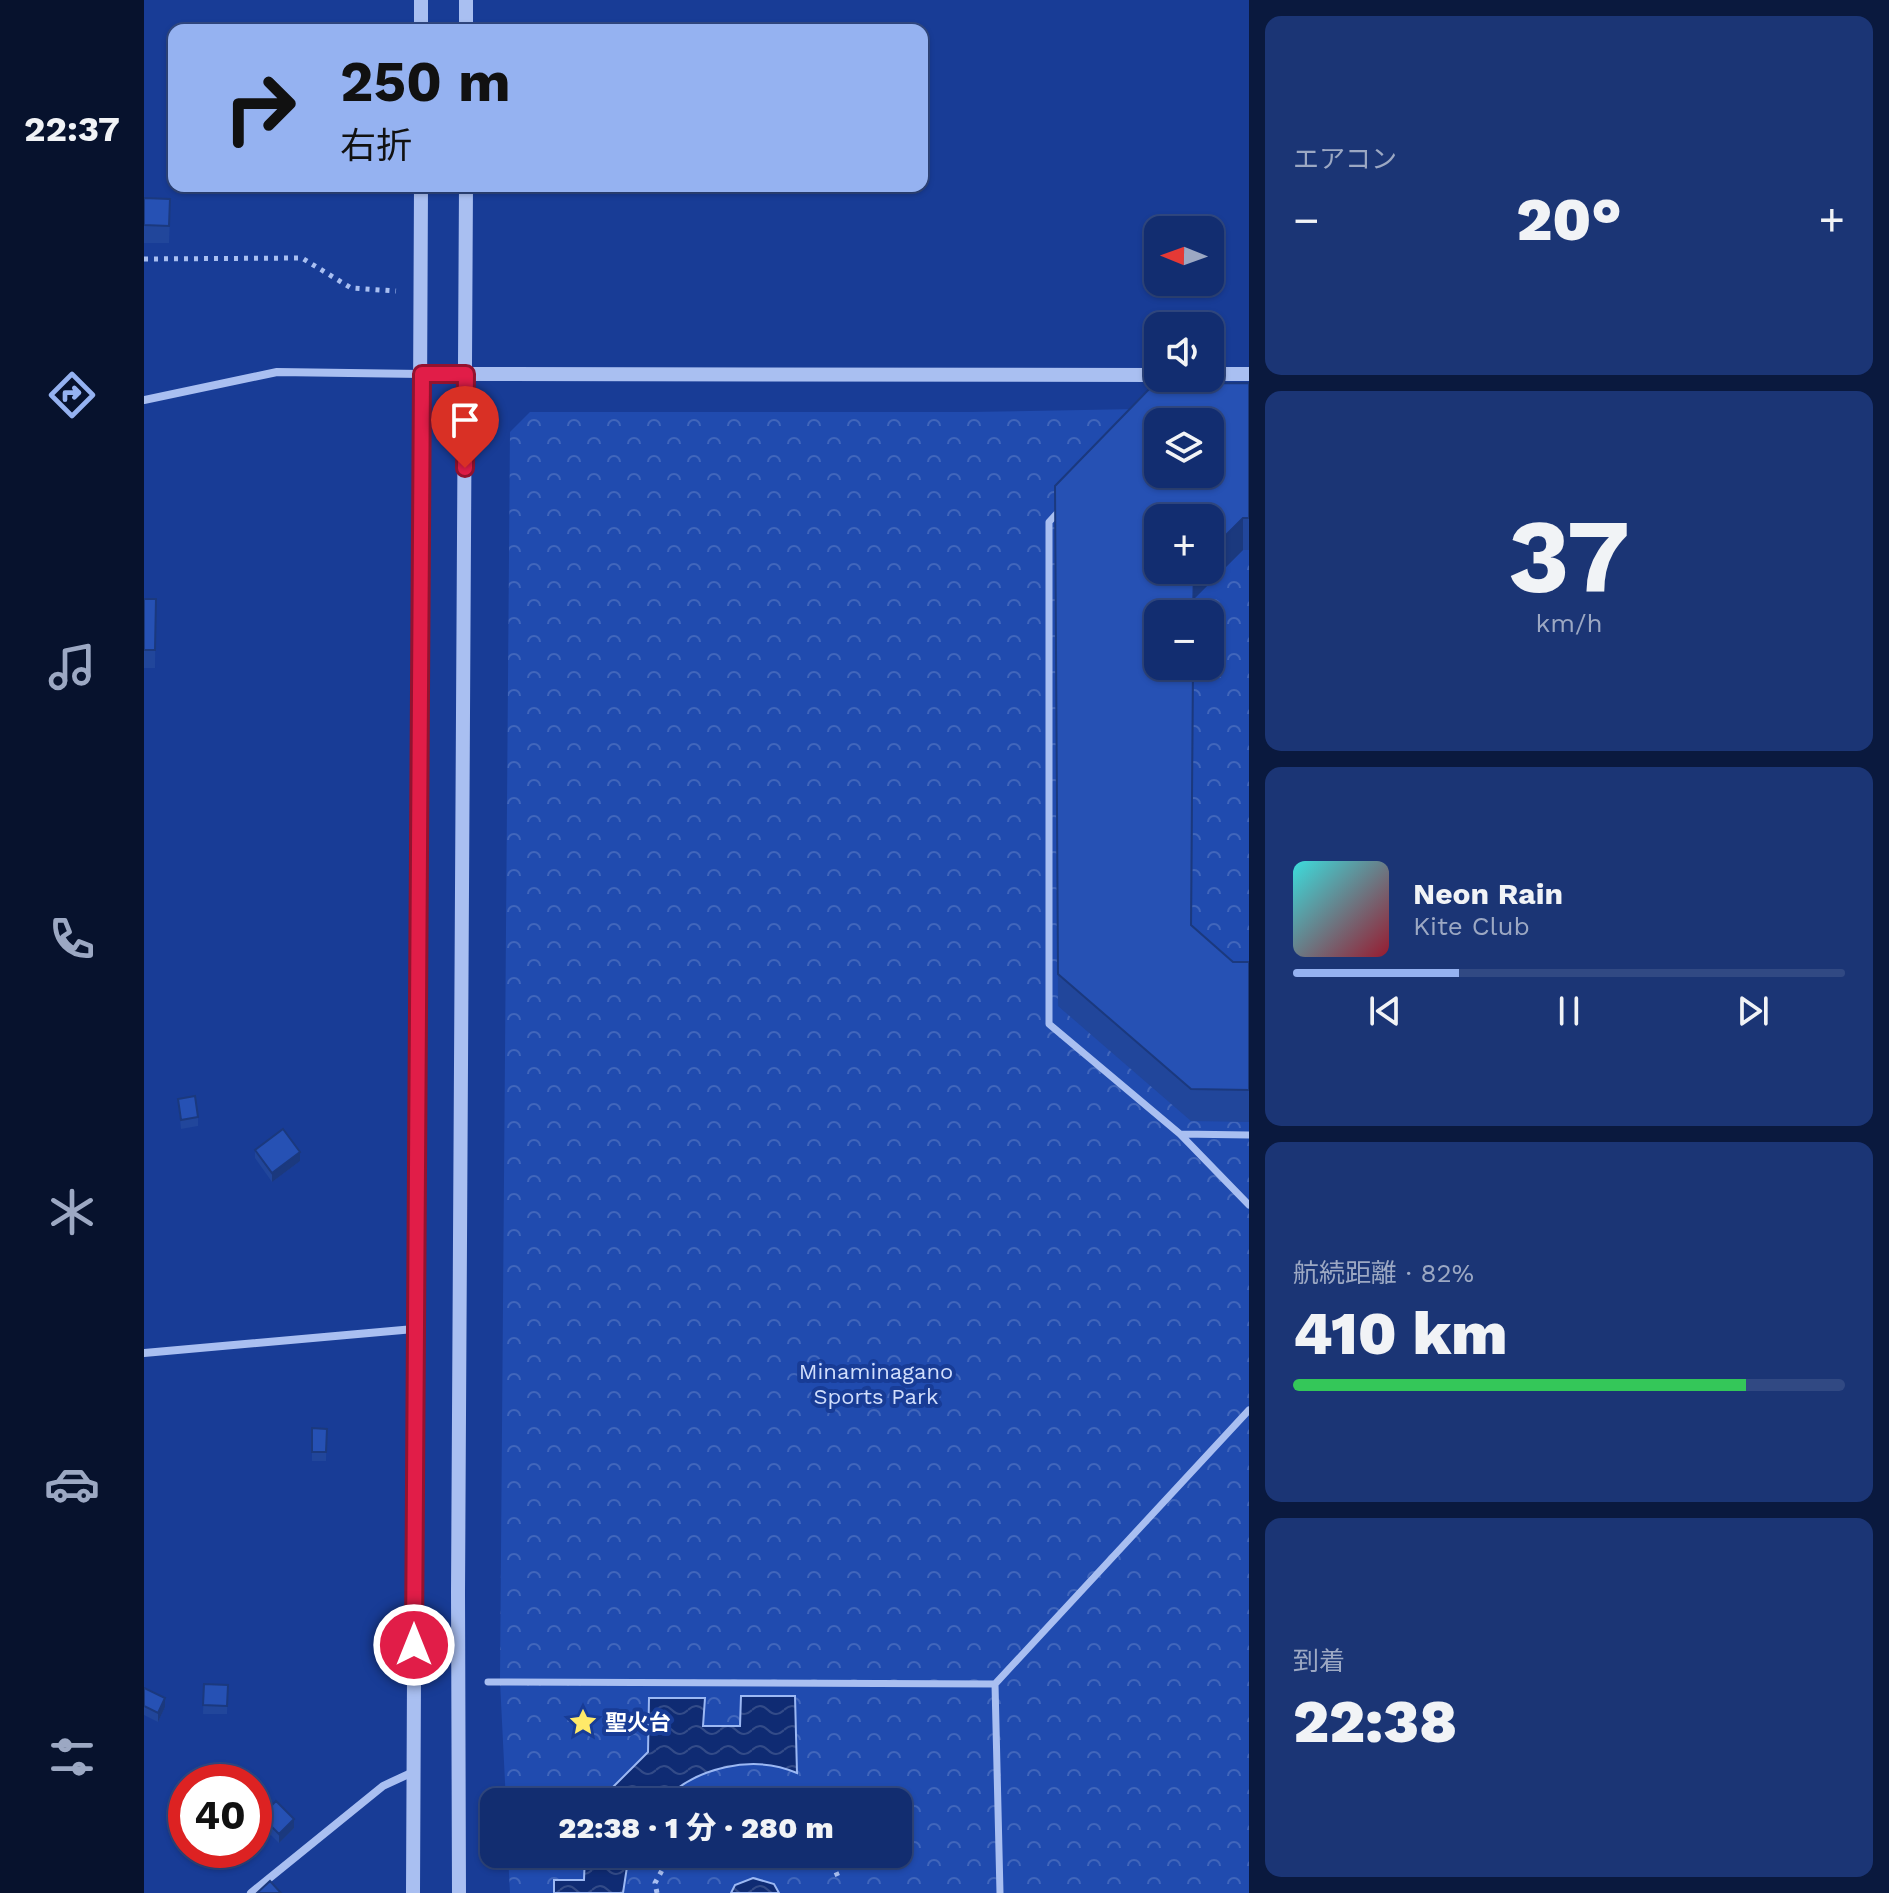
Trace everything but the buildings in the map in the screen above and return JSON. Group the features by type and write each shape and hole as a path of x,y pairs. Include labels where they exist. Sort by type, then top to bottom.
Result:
{"street":[{"path":"421,0 421,24"},
{"path":"466,0 466,24"},
{"path":"413,1893 421,192"},
{"path":"459,1893 466,192"},
{"path":"144,400 277,372 1144,375"},
{"path":"1224,374 1249,374"},
{"path":"1069,500 1049,522 1049,1024 1180,1134 1249,1205"},
{"path":"1180,1134 1249,1135"},
{"path":"144,1353 414,1329"},
{"path":"1000,1893 995,1684 1249,1410"},
{"path":"488,1682 995,1684"},
{"path":"251,1893 383,1786 414,1771"}],"path":[{"path":"144,259 302,258 351,288 421,292"},
{"path":"657,1893 655,1883 663,1868"},
{"path":"834,1868 839,1879"}],"green space":[{"name":"Minaminagano Sports Park","path":"1249,407 1249,1893 510,1893 509,1868 912,1868 912,1788 505,1788 500,1681 510,432 530,412 1144,409 1144,488 1224,488 1224,408 1194,408"}],"water":[{"path":"741,1696 795,1696 797,1773 780,1767 744,1765 708,1772 678,1788 612,1788 648,1752 649,1698 705,1698 703,1726 740,1726"},
{"path":"584,1868 627,1868 623,1893 554,1893 554,1880 584,1880"},
{"path":"753,1878 774,1884 779,1893 731,1893 735,1885"}],"place":[{"name":"聖火台","path":"583,1722"}],"route":[{"path":"414,1645 422,374 466,374 465,468"}]}
